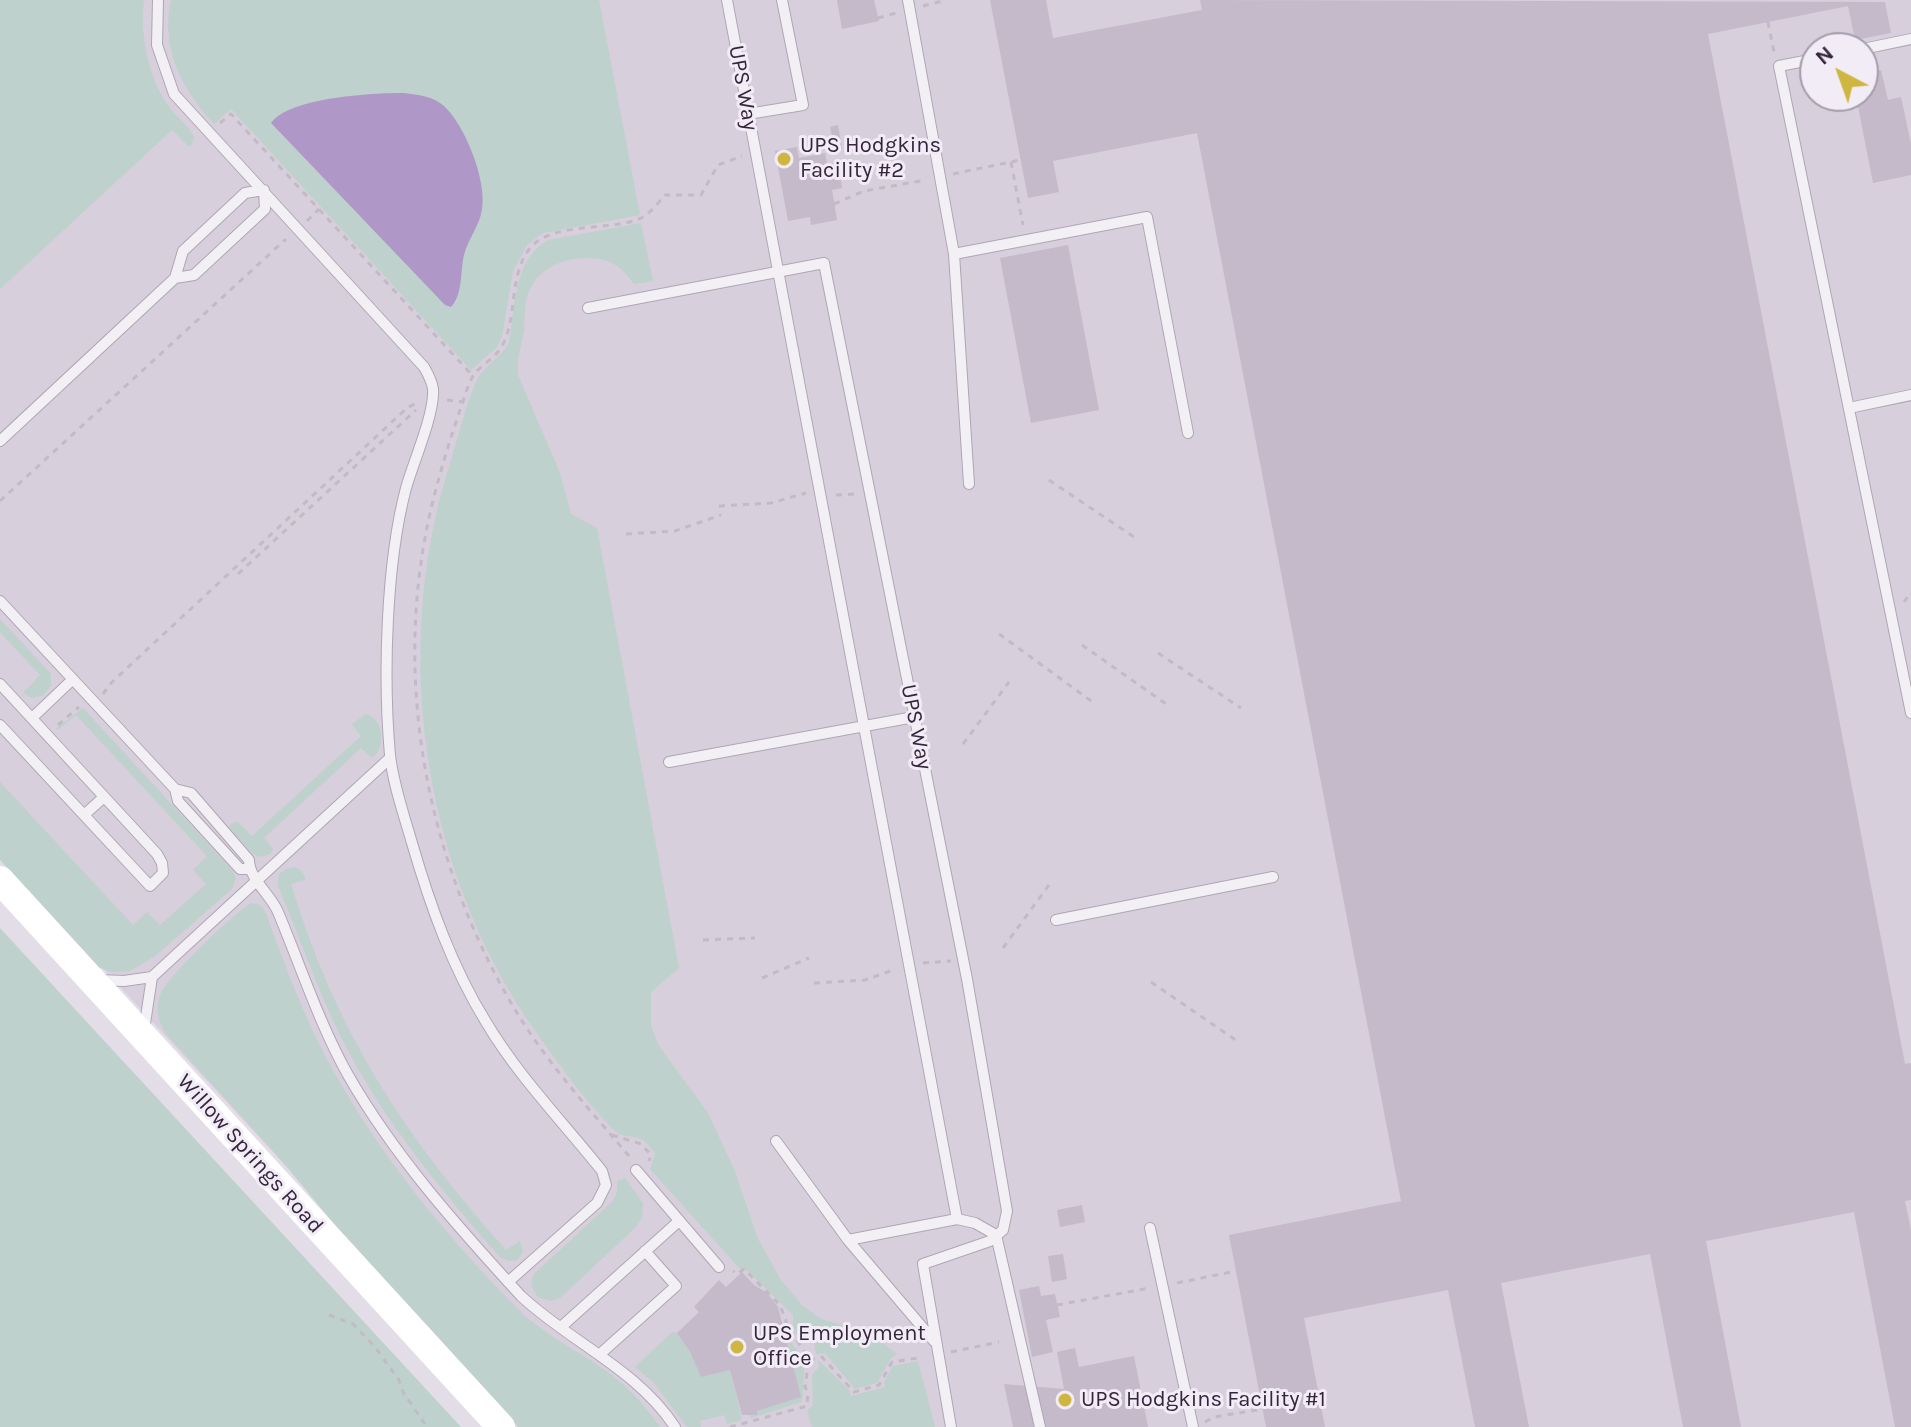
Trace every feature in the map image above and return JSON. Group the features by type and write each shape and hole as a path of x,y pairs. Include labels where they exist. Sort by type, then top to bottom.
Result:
{"main road":[{"name":"Willow Springs Road","path":"0,880 501,1427"}],"lane":[{"path":"158,0 157,45 174,94 424,367 432,381 433,401 406,489 395,550 387,706 390,758 425,887 448,947 485,1022 517,1068 602,1171 606,1185 597,1203 508,1282"},
{"name":"UPS Way","path":"727,0 957,1219"},
{"path":"748,114 803,105 782,0"},
{"path":"908,0 954,254 969,484"},
{"path":"1879,46 1911,39"},
{"path":"1799,62 1779,66 1911,713"},
{"path":"0,441 175,278 183,251 245,193 264,190"},
{"path":"175,278 194,275 265,209 264,190"},
{"path":"954,254 1147,217 1188,433"},
{"name":"UPS Way","path":"588,308 824,263 963,960 1007,1211 1003,1230 996,1235"},
{"path":"1849,408 1911,395"},
{"path":"0,601 175,789 191,793 249,860 249,869 276,908 313,1003 335,1049 364,1101 413,1171 508,1282 536,1310 638,1386 675,1427"},
{"path":"32,718 73,679"},
{"path":"0,684 162,863 163,873 150,886 0,725"},
{"path":"669,762 914,717"},
{"path":"92,980 124,981 152,977 390,758"},
{"path":"84,815 104,797"},
{"path":"1056,920 1273,877"},
{"path":"143,1036 152,977"},
{"path":"776,1141 848,1240 935,1343"},
{"path":"636,1170 719,1267"},
{"path":"848,1240 957,1219 975,1223 996,1235 1040,1427"},
{"path":"561,1327 679,1221"},
{"path":"1150,1228 1195,1427"},
{"path":"951,1427 923,1264 990,1241 996,1235"},
{"path":"599,1355 676,1286 645,1251"}],"path":[{"path":"217,126 231,114 473,376"},
{"path":"636,1170 632,1159 557,1071 503,988 455,887 432,803 419,732 415,635 429,519 444,458 473,376 502,347 518,270 531,247 552,234 641,219 665,195 701,195 718,165 755,151"},
{"path":"1011,162 1026,240"},
{"path":"0,501 319,209"},
{"path":"433,401 463,402"},
{"path":"55,727 111,687 111,683 407,408 420,403 420,407 238,574"},
{"path":"1049,480 1134,537"},
{"path":"719,506 771,503 819,492 870,494"},
{"path":"626,534 675,531 721,515"},
{"path":"999,634 1094,703"},
{"path":"1082,645 1169,706"},
{"path":"1158,653 1241,708"},
{"path":"963,744 1009,682"},
{"path":"1003,948 1049,885"},
{"path":"703,940 755,938"},
{"path":"762,978 809,958"},
{"path":"814,983 865,980 909,964 963,960"},
{"path":"1151,982 1237,1041"},
{"path":"329,1315 353,1324 375,1347 427,1427"},
{"path":"951,1352 999,1342"},
{"path":"730,1427 807,1406 805,1387 809,1360 822,1357 854,1392 879,1385 892,1362 918,1358"},
{"path":"1195,1427 1214,1417 1263,1409"}],"shaded area":[{"path":"0,0 1911,0 1911,1427 527,1427 0,857"},
{"path":"0,0 144,0 143,28 147,56 156,84 170,108 194,137 191,146 188,146 172,130 0,289"},
{"path":"171,0 599,0 640,215 543,233 527,245 513,271 502,337 497,347 471,370 231,109 214,124 192,97 176,67 171,52 168,18","holes":["278,131 482,212 467,243 459,274 457,301 451,307"]},
{"path":"404,93 425,96 444,106 460,126 478,169 483,197 481,215 466,249 459,290 451,307 445,305 271,123 295,107 313,102"},
{"path":"641,223 653,281 634,284 614,264 587,258 557,264 534,282 526,301 518,375 560,473 571,514 597,528 679,968 651,992 651,1026 659,1046 708,1113 734,1169 758,1239 781,1280 802,1305 821,1319 873,1335 897,1354 891,1358 877,1383 855,1389 825,1353 816,1354 814,1343 803,1343 793,1328 793,1315 748,1271 741,1270 650,1169 655,1154 645,1141 615,1131 564,1071 536,1032 501,976 472,916 449,853 433,788 424,722 420,656 424,589 434,524 469,399 480,375 509,343 522,272 537,248 548,240"},
{"path":"0,619 51,674 51,686 42,696 32,698 23,693 40,675 0,632"},
{"path":"83,708 236,878 232,889 154,957 130,971 112,972 91,965 0,860 0,782 133,925 147,912 160,925 206,884 193,870 207,856 76,715 56,729"},
{"path":"366,714 376,721 381,734 380,747 372,758 361,748 264,838 273,849 270,854 261,857 253,854 229,828 230,825 237,821 252,836 361,736 352,724"},
{"path":"294,867 305,878 291,884 309,938 352,1035 377,1080 435,1165 506,1250 520,1241 523,1252 517,1260 500,1257 456,1206 394,1126 358,1069 325,1001 278,886 279,874"},
{"path":"251,903 260,905 265,911 302,1008 329,1063 393,1164 469,1257 524,1315 620,1381 660,1427 518,1427 384,1284 276,1154 167,1035 157,1010 166,985 203,945"},
{"path":"0,928 461,1427 0,1427"},
{"path":"625,1178 643,1203 642,1217 637,1226 560,1298 551,1301 538,1297 531,1286 533,1275 613,1201 617,1181"},
{"path":"785,1330 789,1336 787,1338 805,1360 802,1402 751,1418 750,1415 757,1415 757,1411 800,1397"},
{"path":"672,1332 677,1333 690,1352 701,1377 730,1370 742,1420 727,1424 724,1415 700,1421 701,1427 687,1427 654,1383 635,1367"},
{"path":"818,1360 850,1391 851,1396 885,1387 884,1382 893,1366 918,1361 935,1427 812,1427 807,1411 813,1405 812,1375 819,1367"}],"building":[{"path":"837,0 874,0 879,21 842,29"},
{"path":"990,0 1046,0 1053,38 1202,10 1200,0 1885,2 1891,33 1879,35 1879,32 1853,32 1848,6 1708,34 1905,1064 1911,1063 1911,1200 1905,1201 1911,1230 1911,1427 1895,1427 1854,1212 1706,1241 1741,1427 1683,1427 1650,1254 1501,1283 1529,1427 1475,1427 1448,1290 1304,1318 1325,1427 1266,1427 1229,1235 1401,1201 1197,133 1053,161 1059,192 1028,198"},
{"path":"1879,70 1888,100 1901,97 1911,144 1911,175 1873,183 1859,112 1879,112"},
{"path":"838,125 842,149 835,151 830,127"},
{"path":"797,147 799,158 825,153 827,164 838,162 842,188 832,190 837,220 811,225 810,217 788,221 775,151"},
{"path":"1068,245 1099,410 1031,423 1000,258"},
{"path":"1082,1205 1085,1222 1060,1227 1057,1210"},
{"path":"1063,1254 1067,1279 1052,1282 1048,1256"},
{"name":"UPS Employment Office","path":"742,1272 778,1307 801,1397 757,1411 757,1415 742,1415 730,1370 701,1377 677,1333 699,1312 694,1307 719,1280 726,1287"},
{"path":"1039,1286 1041,1296 1055,1294 1060,1317 1046,1320 1053,1352 1032,1357 1019,1290"},
{"path":"1075,1348 1079,1367 1134,1356 1148,1427 1013,1427 1004,1384 1064,1389 1057,1352"}],"place":[{"name":"UPS Hodgkins Facility #2","path":"784,159"},
{"name":"UPS Employment Office","path":"737,1347"},
{"name":"UPS Hodgkins Facility #1","path":"1065,1400"}]}
